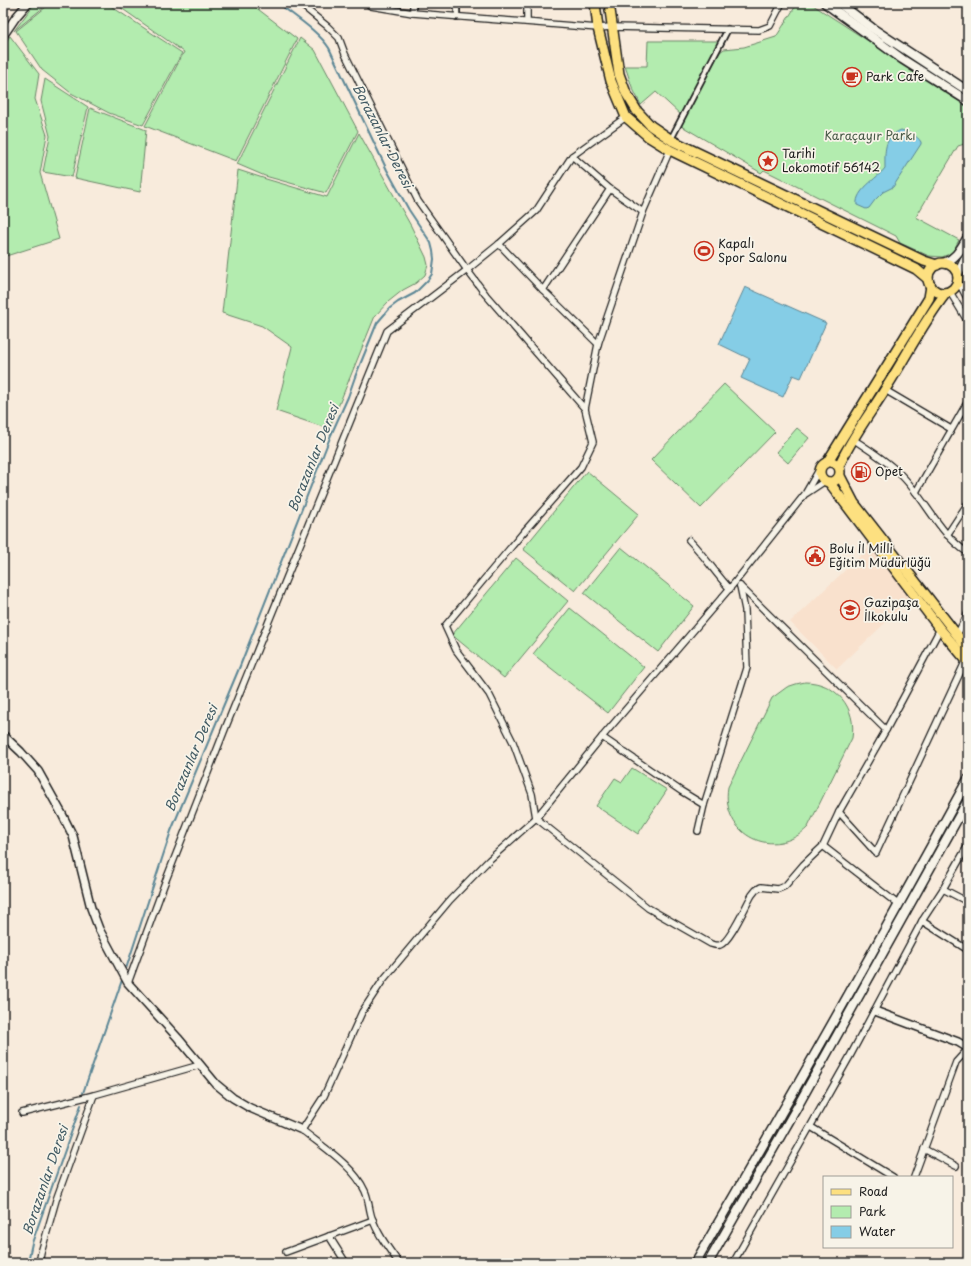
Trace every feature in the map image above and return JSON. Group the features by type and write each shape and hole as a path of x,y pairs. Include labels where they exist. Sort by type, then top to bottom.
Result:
{"main road":[{"path":"595,3 598,28 611,81 626,117 649,137 670,150 916,268 930,283 933,289 939,293 948,292"},
{"path":"609,3 619,74 626,93 637,111 650,126 671,139 924,261 954,268 958,277"},
{"path":"825,3 902,59 968,101"},
{"path":"839,3 872,28 968,91"},
{"path":"967,661 940,629 827,481 822,478 820,475 820,468 828,461 929,298 930,272 958,254 968,237"},
{"path":"968,253 955,288 948,292 939,303 845,452 839,466 840,476 854,503 968,649"},
{"path":"828,461 839,466"},
{"path":"827,481 836,480 840,476"},
{"path":"695,1263 787,1104 968,779"},
{"path":"708,1263 796,1109 968,800"}],"street":[{"path":"3,36 28,3"},
{"path":"299,3 327,26 338,38 418,201 466,270 486,296 585,409"},
{"path":"367,3 371,6 413,13 598,28 759,30 770,26 782,3"},
{"path":"413,3 413,13"},
{"path":"456,17 457,3"},
{"path":"527,3 527,22"},
{"path":"671,139 728,29"},
{"path":"128,983 164,885 227,724 387,331 499,244 536,211 572,156 626,117"},
{"path":"670,150 643,212 598,344 585,409 593,442 582,468 522,534 445,626 456,650 489,694 512,742 532,794 536,818 648,908 711,944 717,946 721,945 728,939 756,890 761,887 778,889 785,886 803,865 823,846 838,812 886,730 940,629"},
{"path":"572,156 610,189 643,212"},
{"path":"543,290 610,189"},
{"path":"499,244 598,344"},
{"path":"958,277 968,300"},
{"path":"948,292 968,322"},
{"path":"885,390 951,429"},
{"path":"916,492 968,401"},
{"path":"853,439 902,475 947,534 959,547 968,553"},
{"path":"302,1130 324,1096 362,1012 383,980 450,900 489,860 536,818 602,737 730,589 738,584 805,494 820,468"},
{"path":"805,494 827,481"},
{"path":"947,534 968,503"},
{"path":"689,540 700,551 730,589"},
{"path":"738,584 886,730"},
{"path":"698,831 704,805 747,668 745,610 738,584"},
{"path":"956,635 968,613"},
{"path":"838,812 876,853 967,661"},
{"path":"3,735 38,771 62,814 73,836 91,908 99,929 128,983 178,1038 216,1084 233,1098 250,1108 302,1130 337,1157 354,1174 366,1192 373,1220 380,1236 399,1263"},
{"path":"602,737 704,805"},
{"path":"733,1263 811,1127 875,1011 922,921 965,856 968,845"},
{"path":"823,846 899,905"},
{"path":"943,889 968,902"},
{"path":"922,921 968,950"},
{"path":"875,1011 958,1042 968,1048 956,1062 914,1176"},
{"path":"22,1113 94,1095 200,1065"},
{"path":"39,1263 56,1200 94,1095"},
{"path":"811,1127 890,1176"},
{"path":"924,1150 956,1166"},
{"path":"286,1252 373,1220"},
{"path":"329,1236 346,1263"}],"shaded area":[{"name":"Gazipaşa İlkokulu","path":"872,545 910,599 837,669 790,622"}],"green space":[{"path":"35,3 49,3 14,31"},
{"path":"51,3 106,3 182,53 143,125 109,113 71,93 42,70 16,31"},
{"path":"114,3 250,3 297,39 236,161 145,126 184,52"},
{"name":"Karaçayır Parkı","path":"797,4 813,5 968,106 968,143 958,146 916,217 959,240 952,253 942,257 929,256 900,243 896,236 764,170 761,173 680,125 720,52 724,49 744,47 776,37"},
{"path":"10,36 39,74 35,99 47,135 40,173 59,239 3,257 3,46"},
{"path":"300,38 315,50 358,131 326,193 265,176 237,164"},
{"path":"648,41 720,41 681,115 656,92 641,105 632,87 625,66 647,66"},
{"path":"45,79 88,107 72,177 43,172 50,136 41,101"},
{"path":"90,108 146,130 140,192 75,178"},
{"path":"359,133 411,226 426,257 428,265 425,275 388,302 375,316 329,429 276,411 292,347 262,326 222,313 238,170 327,197"},
{"path":"724,384 775,432 701,508 651,460"},
{"path":"797,428 809,438 788,463 776,452"},
{"path":"587,471 639,514 575,591 523,549"},
{"path":"621,547 694,606 658,652 584,593"},
{"path":"516,558 568,601 504,678 452,635"},
{"path":"570,608 644,667 608,713 533,654"},
{"path":"805,682 816,683 826,687 835,692 842,699 848,707 851,717 853,727 852,738 808,827 794,837 780,842 766,842 752,838 741,830 732,818 728,804 728,787 772,698 787,687"},
{"path":"632,768 667,790 638,834 596,806 615,778 622,782"}],"water":[{"path":"901,130 915,136 921,144 893,187 883,192 869,208 866,209 857,205 859,194 885,168 885,151 888,141 895,133"},
{"path":"745,287 826,323 801,378 793,375 783,397 741,378 750,359 719,344"}],"waterway":[{"name":"Borazanlar Deresi","path":"126,969 171,831 240,666 377,323 390,308 415,293 432,274 434,259 431,243 409,210 387,170 329,48 319,36 278,3"},
{"name":"Borazanlar Deresi","path":"83,1093 122,980"},
{"name":"Borazanlar Deresi","path":"29,1263 32,1243 81,1105"}],"place":[{"name":"Park Cafe","path":"852,77"},
{"name":"Tarihi Lokomotif 56142","path":"768,161"},
{"name":"Kapalı Spor Salonu","path":"704,251"},
{"name":"Opet","path":"861,472"},
{"name":"Bolu İl Milli Eğitim Müdürlüğü","path":"815,556"},
{"name":"Gazipaşa İlkokulu","path":"850,610"}]}
